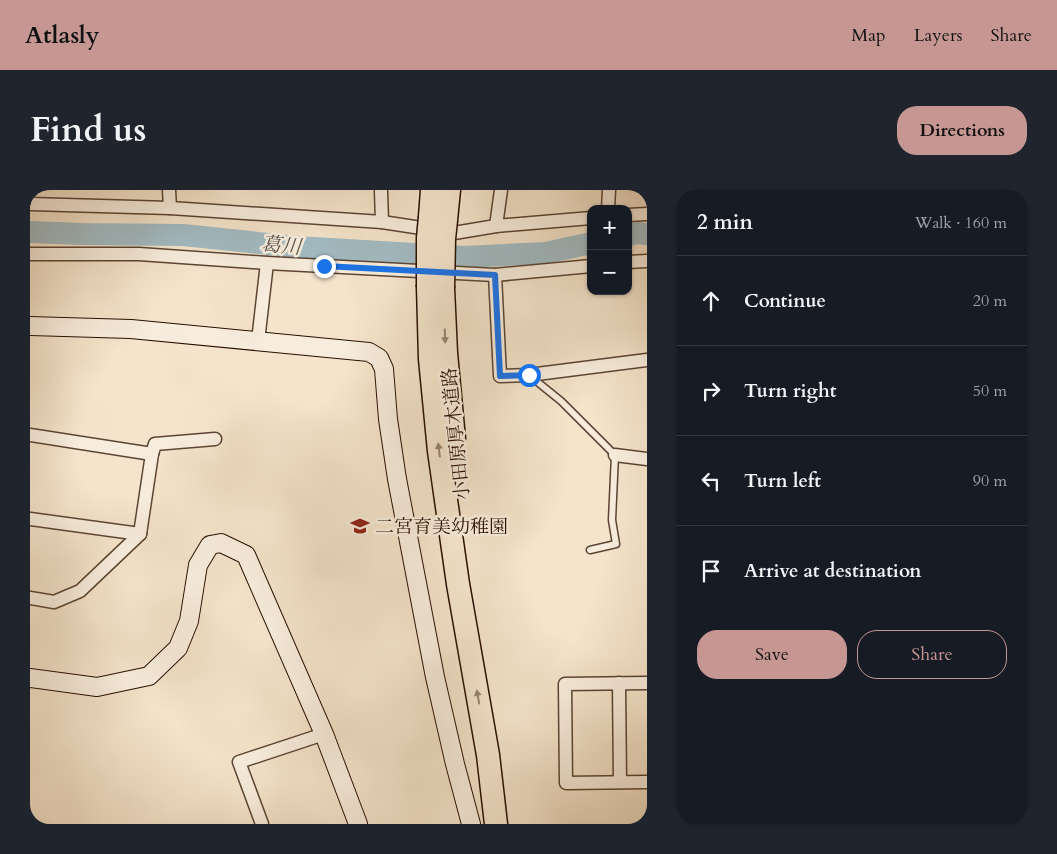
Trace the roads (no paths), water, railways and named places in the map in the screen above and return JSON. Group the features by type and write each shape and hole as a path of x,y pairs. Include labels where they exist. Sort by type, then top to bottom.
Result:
{"highway":[{"name":"小田原厚木道路","path":"432,190 444,239 436,287 446,354 454,448 473,580 502,752 504,819"},
{"name":"小田原厚木道路","path":"438,218 448,190"}],"street":[{"path":"169,190 170,208"},
{"path":"381,190 382,222"},
{"path":"496,226 500,190"},
{"path":"608,205 609,190"},
{"path":"30,204 170,208 382,222 454,233 496,226 587,218"},
{"path":"632,215 647,214"},
{"path":"30,254 139,254 495,275 587,266"},
{"path":"632,262 647,260"},
{"path":"258,341 267,263"},
{"path":"495,275 500,376 529,375 647,360"},
{"path":"30,326 131,329 369,352 379,358 384,369 388,419 397,479 434,677 471,824"},
{"path":"30,435 152,454"},
{"path":"30,598 54,602 80,591 140,534 155,444 215,440"},
{"path":"614,455 647,459"},
{"path":"30,519 140,534"},
{"path":"30,678 97,687 149,676 178,648 188,621 198,565 210,545 221,542 246,555 324,734 358,824"},
{"path":"619,683 620,782"},
{"path":"647,683 565,684 566,783 647,782"},
{"path":"263,824 239,762 324,734"}],"lane":[{"path":"529,375 561,400 614,455 612,520 616,544 590,550"}],"waterway":[{"name":"葛川","path":"30,232 183,235 297,247 464,257 546,253 587,244"},
{"name":"葛川","path":"632,234 647,234"}],"place":[{"name":"二宮育美幼稚園","path":"360,526"}]}
